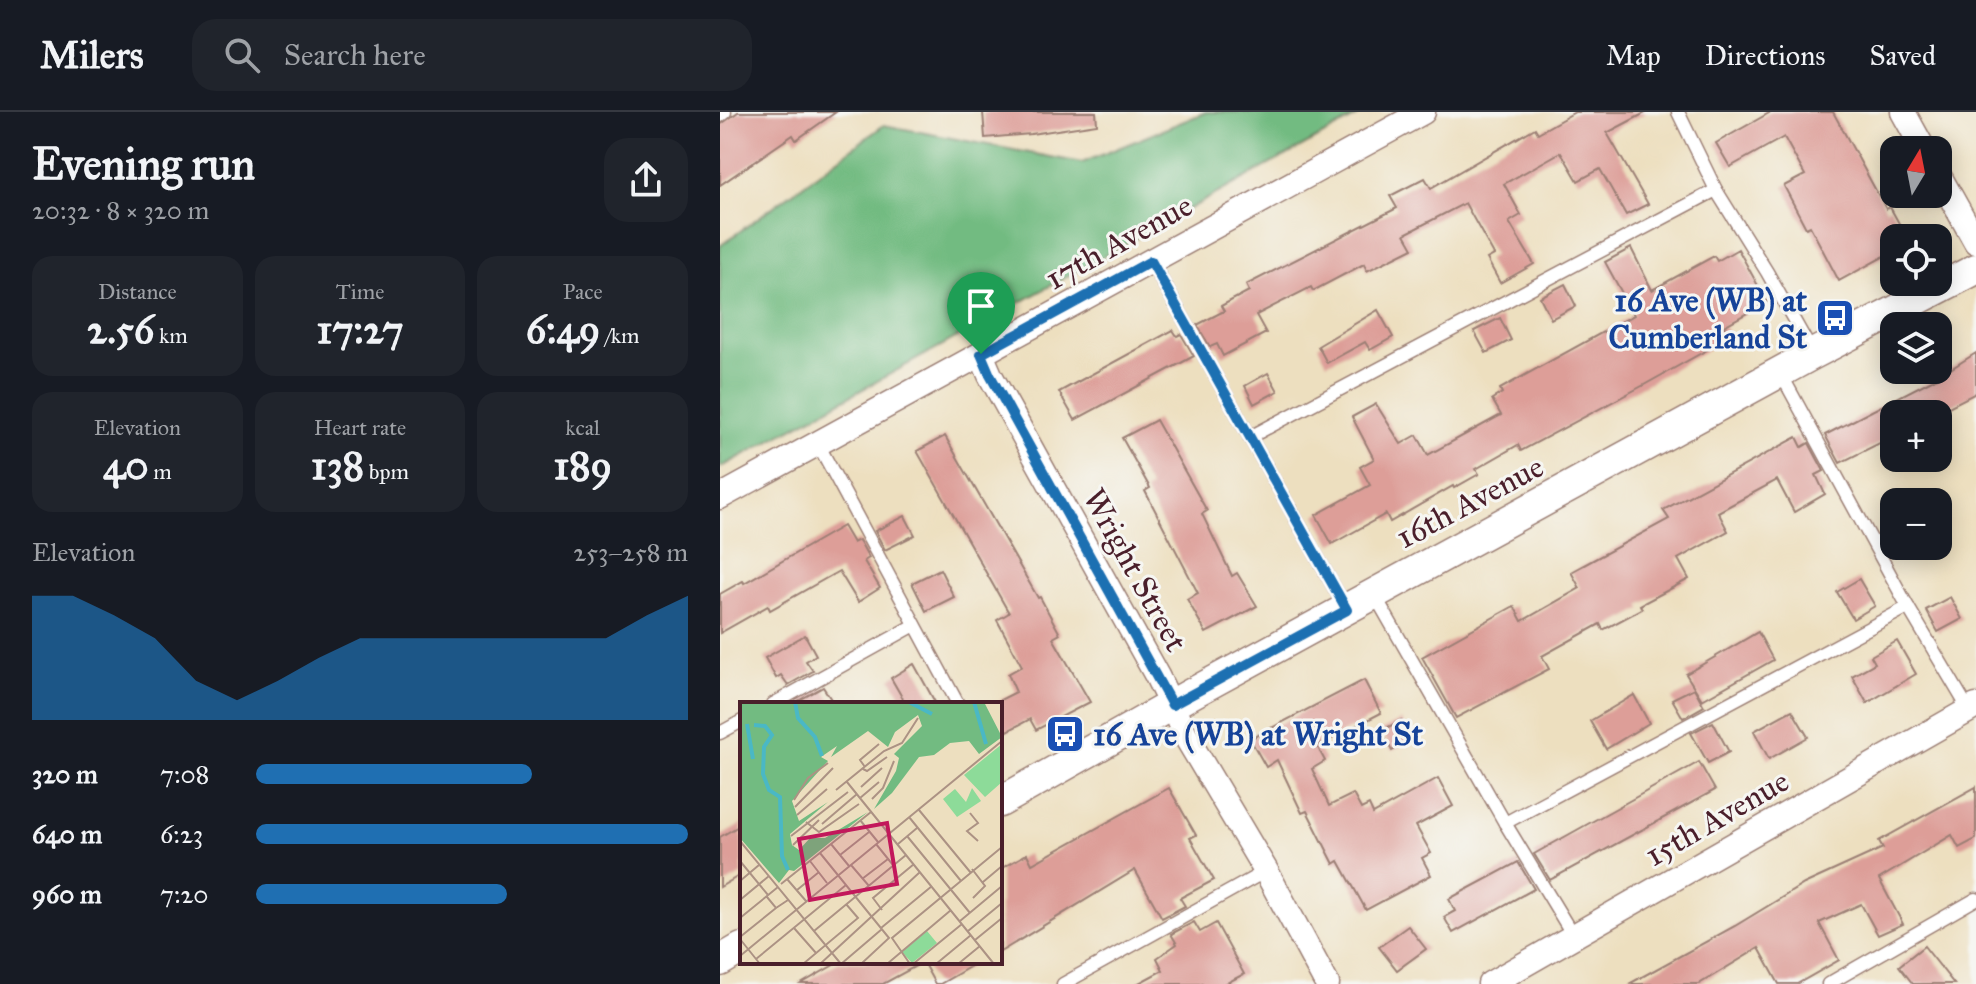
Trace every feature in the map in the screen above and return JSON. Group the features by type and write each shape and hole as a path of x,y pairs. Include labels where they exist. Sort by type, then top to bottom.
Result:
{"street":[{"name":"17th Avenue","path":"720,497 1423,112"},
{"path":"1903,112 1916,136"},
{"path":"1952,199 1976,242"},
{"name":"16th Avenue","path":"1002,794 1172,705 1813,354 1976,269"},
{"name":"Wright Street","path":"981,354 1172,705 1188,740 1266,871 1327,984"},
{"name":"15th Avenue","path":"1490,984 1972,708"},
{"path":"720,961 740,949"}],"lane":[{"path":"720,116 725,112"},
{"path":"1678,112 1716,190 1813,354"},
{"path":"1250,437 1716,190"},
{"path":"1151,261 1347,610"},
{"path":"1781,374 1908,607 1972,708"},
{"path":"818,444 957,702"},
{"path":"1374,594 1574,937"},
{"path":"1505,823 1908,607"},
{"path":"777,702 915,625"},
{"path":"720,733 740,722"},
{"path":"1063,984 1266,871"},
{"path":"1828,984 1976,899"}],"green space":[{"path":"1206,112 1365,112 720,468 720,246 884,125 1082,163"}],"building":[{"path":"738,112 836,112 796,140 793,135 720,185 720,125"},
{"path":"983,112 1096,112 1097,124 985,138"},
{"path":"1575,112 1647,112 1607,133 1648,204 1626,215 1600,169 1578,181 1561,152 1504,184 1521,215 1509,222 1534,264 1500,283 1487,259 1494,255 1465,203 1405,234 1413,248 1367,271 1364,264 1313,291 1311,287 1256,315 1266,333 1223,356 1217,344 1210,347 1197,325 1224,311 1221,306 1249,291 1246,285 1397,208 1390,196 1425,178 1431,188 1535,128 1538,133"},
{"path":"1771,112 1833,112 1880,198 1880,208 1891,208 1899,224 1880,224 1880,259 1839,281 1810,226 1806,228 1784,186 1805,175 1784,137 1730,167 1716,143"},
{"path":"1631,248 1652,290 1714,256 1717,261 1738,249 1767,302 1724,326 1730,337 1644,385 1521,451 1518,445 1476,469 1479,474 1390,522 1386,514 1332,544 1316,515 1370,485 1360,467 1374,459 1352,417 1376,404 1401,444 1417,435 1428,455 1501,415 1492,399 1502,393 1500,389 1634,315 1605,262"},
{"path":"1565,284 1576,306 1551,319 1540,297"},
{"path":"1378,310 1393,337 1370,350 1365,342 1327,363 1318,346"},
{"path":"1500,318 1511,340 1486,353 1474,331"},
{"path":"1173,330 1177,336 1181,334 1194,356 1075,420 1059,392"},
{"path":"1976,353 1976,393 1952,405 1952,400 1893,400 1924,384 1952,384 1952,368"},
{"path":"1268,373 1278,391 1254,404 1245,386"},
{"path":"1880,407 1880,443 1840,463 1825,435"},
{"path":"1156,420 1207,511 1202,514 1232,576 1237,573 1257,606 1206,633 1187,599 1198,593 1145,491 1150,488 1122,438"},
{"path":"945,436 1040,597 1060,634 1053,638 1090,702 1036,730 1030,719 1002,734 1000,700 1016,692 1008,674 1022,666 997,620 1009,613 917,451"},
{"path":"1797,437 1802,447 1809,443 1824,471 1816,475 1825,494 1794,512 1777,480 1718,512 1728,531 1678,559 1689,579 1640,605 1642,609 1603,630 1600,624 1542,656 1549,669 1456,718 1422,657 1514,606 1522,621 1580,588 1571,572 1669,519 1663,510"},
{"path":"905,516 915,535 885,550 875,531"},
{"path":"843,526 853,543 859,540 869,558 864,561 880,588 858,602 839,571 770,610 768,606 720,633 720,594"},
{"path":"940,569 954,597 926,611 912,583"},
{"path":"1859,579 1875,606 1853,619 1837,592"},
{"path":"1950,597 1962,619 1938,632 1926,610"},
{"path":"1758,632 1773,660 1702,700 1686,674"},
{"path":"805,635 816,655 806,661 813,671 788,685 781,675 776,678 765,658"},
{"path":"1897,641 1916,674 1867,703 1852,676 1875,663 1871,656"},
{"path":"914,664 935,702 905,702 891,678"},
{"path":"1364,680 1381,713 1317,746 1325,761 1312,769 1329,806 1353,794 1361,809 1369,805 1373,814 1438,778 1453,806 1416,826 1431,853 1422,858 1431,875 1366,910 1339,861 1334,864 1307,811 1302,813 1277,760 1266,767 1250,739"},
{"path":"823,687 833,702 799,702"},
{"path":"1694,688 1704,706 1683,718 1672,699"},
{"path":"1634,695 1649,723 1606,749 1590,721"},
{"path":"1792,710 1808,737 1769,759 1754,731"},
{"path":"1401,720 1412,740 1392,751 1381,731"},
{"path":"1713,722 1729,752 1708,763 1691,733"},
{"path":"1699,762 1715,790 1550,880 1534,854"},
{"path":"1976,787 1976,839 1959,848 1952,835 1879,879 1903,924 1878,935 1861,904 1819,923 1839,960 1797,984 1779,984 1759,948 1699,984 1629,984 1804,884 1883,848 1879,841"},
{"path":"1169,788 1196,835 1190,838 1214,880 1180,898 1185,906 1162,918 1135,870 1002,951 1002,868 1027,854 1032,864"},
{"path":"740,825 740,875 720,887 720,837"},
{"path":"1518,862 1534,889 1453,933 1444,917 1455,911 1449,899"},
{"path":"1194,922 1200,932 1216,923 1244,974 1225,984 1137,984 1163,970 1157,958 1177,944 1171,934"},
{"path":"1408,926 1426,949 1397,970 1379,947"},
{"path":"1924,946 1954,984 1913,984 1899,966"},
{"path":"836,964 919,964 883,984 801,984"},
{"path":"924,964 975,964 940,984 935,984"}],"place":[{"name":"16 Ave (WB) at Cumberland St","path":"1835,318"},
{"name":"16 Ave (WB) at Wright St","path":"1065,734"}],"route":[{"path":"1151,261 1347,610 1172,705 981,354 1151,261"}]}
